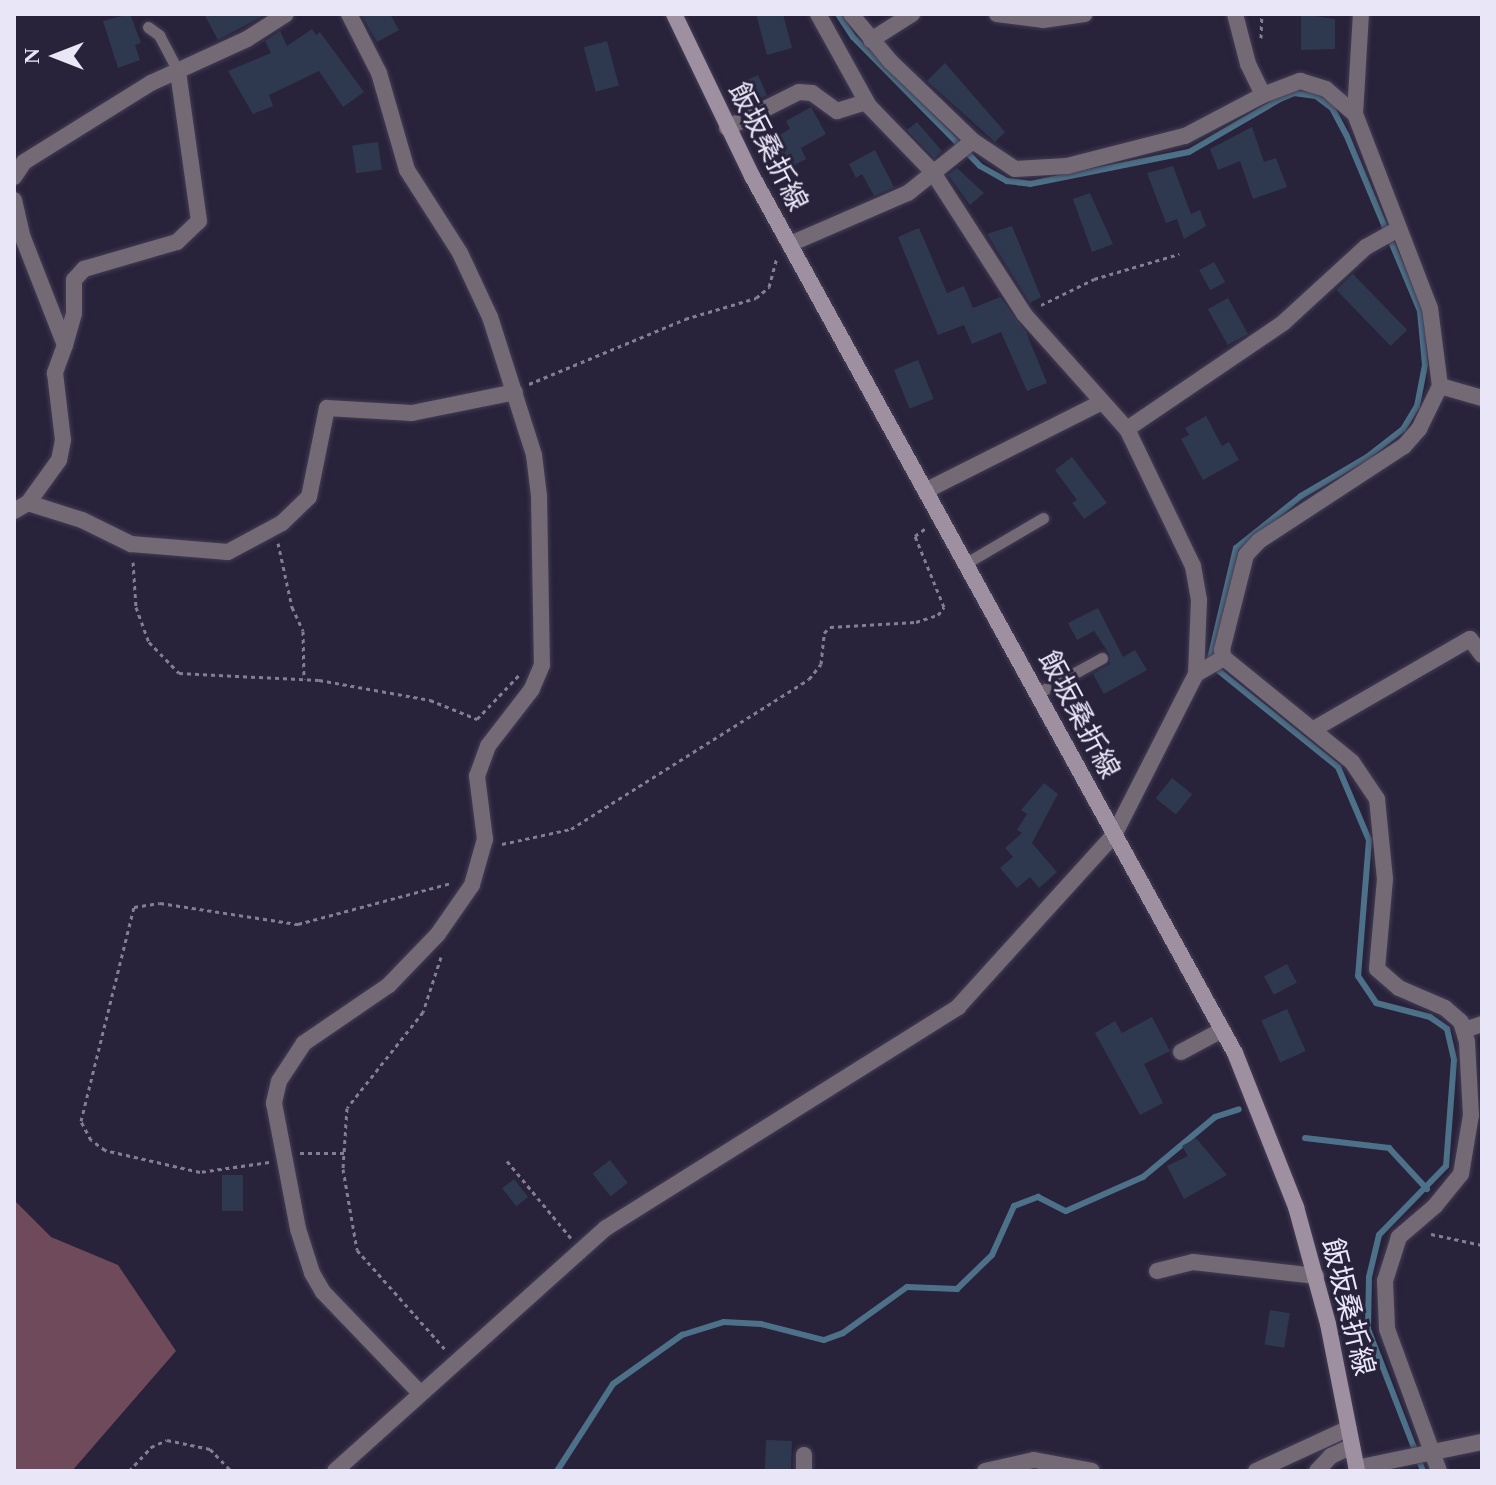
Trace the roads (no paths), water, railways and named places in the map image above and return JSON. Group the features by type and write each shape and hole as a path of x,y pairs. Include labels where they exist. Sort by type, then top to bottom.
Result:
{"main road":[{"name":"飯坂桑折線","path":"674,14 727,128 968,562 1222,1030 1275,1145 1316,1276 1357,1469"}],"street":[{"path":"14,177 24,162 178,71 286,14"},
{"path":"349,14 379,73 407,170 460,253 515,392 534,455 539,496 545,619 538,677 488,746 477,776 484,846 472,885 438,934 389,985 304,1043 290,1061 274,1103 298,1229 317,1283 419,1392"},
{"path":"818,14 867,102 932,171 1024,314 1100,403 1127,429 1193,566 1210,665 1314,729 1352,762 1377,799 1385,879 1377,969 1399,988 1445,1008 1464,1030 1471,1115 1466,1159 1452,1189 1399,1237 1390,1258 1385,1306 1387,1329 1439,1471"},
{"path":"851,14 965,147 1015,169 1067,166 1185,136 1263,95 1300,81 1315,83 1355,114"},
{"path":"871,40 912,14"},
{"path":"997,14 1043,20 1085,14"},
{"path":"1235,14 1248,64 1263,95"},
{"path":"335,1471 419,1392 581,1251 698,1169 958,1007 1114,835 1210,665 1246,555 1259,541 1404,446 1419,429 1440,386 1434,320 1389,233 1355,114 1361,14"},
{"path":"178,71 199,221 177,242 84,269 74,280 74,313 55,373 63,440 59,460 21,507 82,520 131,544 228,552 266,531 309,497 327,408 412,413 515,392"},
{"path":"727,128 799,92 812,93 837,111 867,102"},
{"path":"790,244 908,193 965,147"},
{"path":"14,200 65,345"},
{"path":"1127,429 1283,323 1389,233"},
{"path":"1440,386 1482,398"},
{"path":"927,490 1100,403"},
{"path":"1314,729 1470,639 1482,655"},
{"path":"1464,1030 1482,1024"},
{"path":"1181,1052 1222,1030"},
{"path":"1157,1271 1193,1262 1316,1276"},
{"path":"1256,1471 1285,1453 1349,1428"},
{"path":"1357,1469 1482,1442"},
{"path":"1317,1471 1331,1456 1352,1446"},
{"path":"985,1471 1034,1460 1092,1471"}],"lane":[{"path":"148,27 159,35 178,71"},
{"path":"968,562 1043,518"},
{"path":"1038,693 1102,658"}],"waterway":[{"path":"838,14 853,37 980,166 1007,181 1030,184 1189,152 1280,99 1294,93 1316,96 1332,108 1346,134 1420,311 1425,365 1417,406 1403,429 1367,457 1301,496 1236,548 1209,663 1338,767 1369,840 1358,976 1376,1003 1430,1017 1447,1029 1454,1060 1446,1166 1379,1235 1369,1277 1368,1329 1423,1471"},
{"path":"557,1471 613,1384 682,1335 724,1322 761,1324 824,1340 843,1333 907,1287 957,1289 992,1255 1014,1206 1038,1197 1066,1211 1143,1177 1215,1117 1239,1109"},
{"path":"1305,1138 1389,1148 1427,1189"}]}
